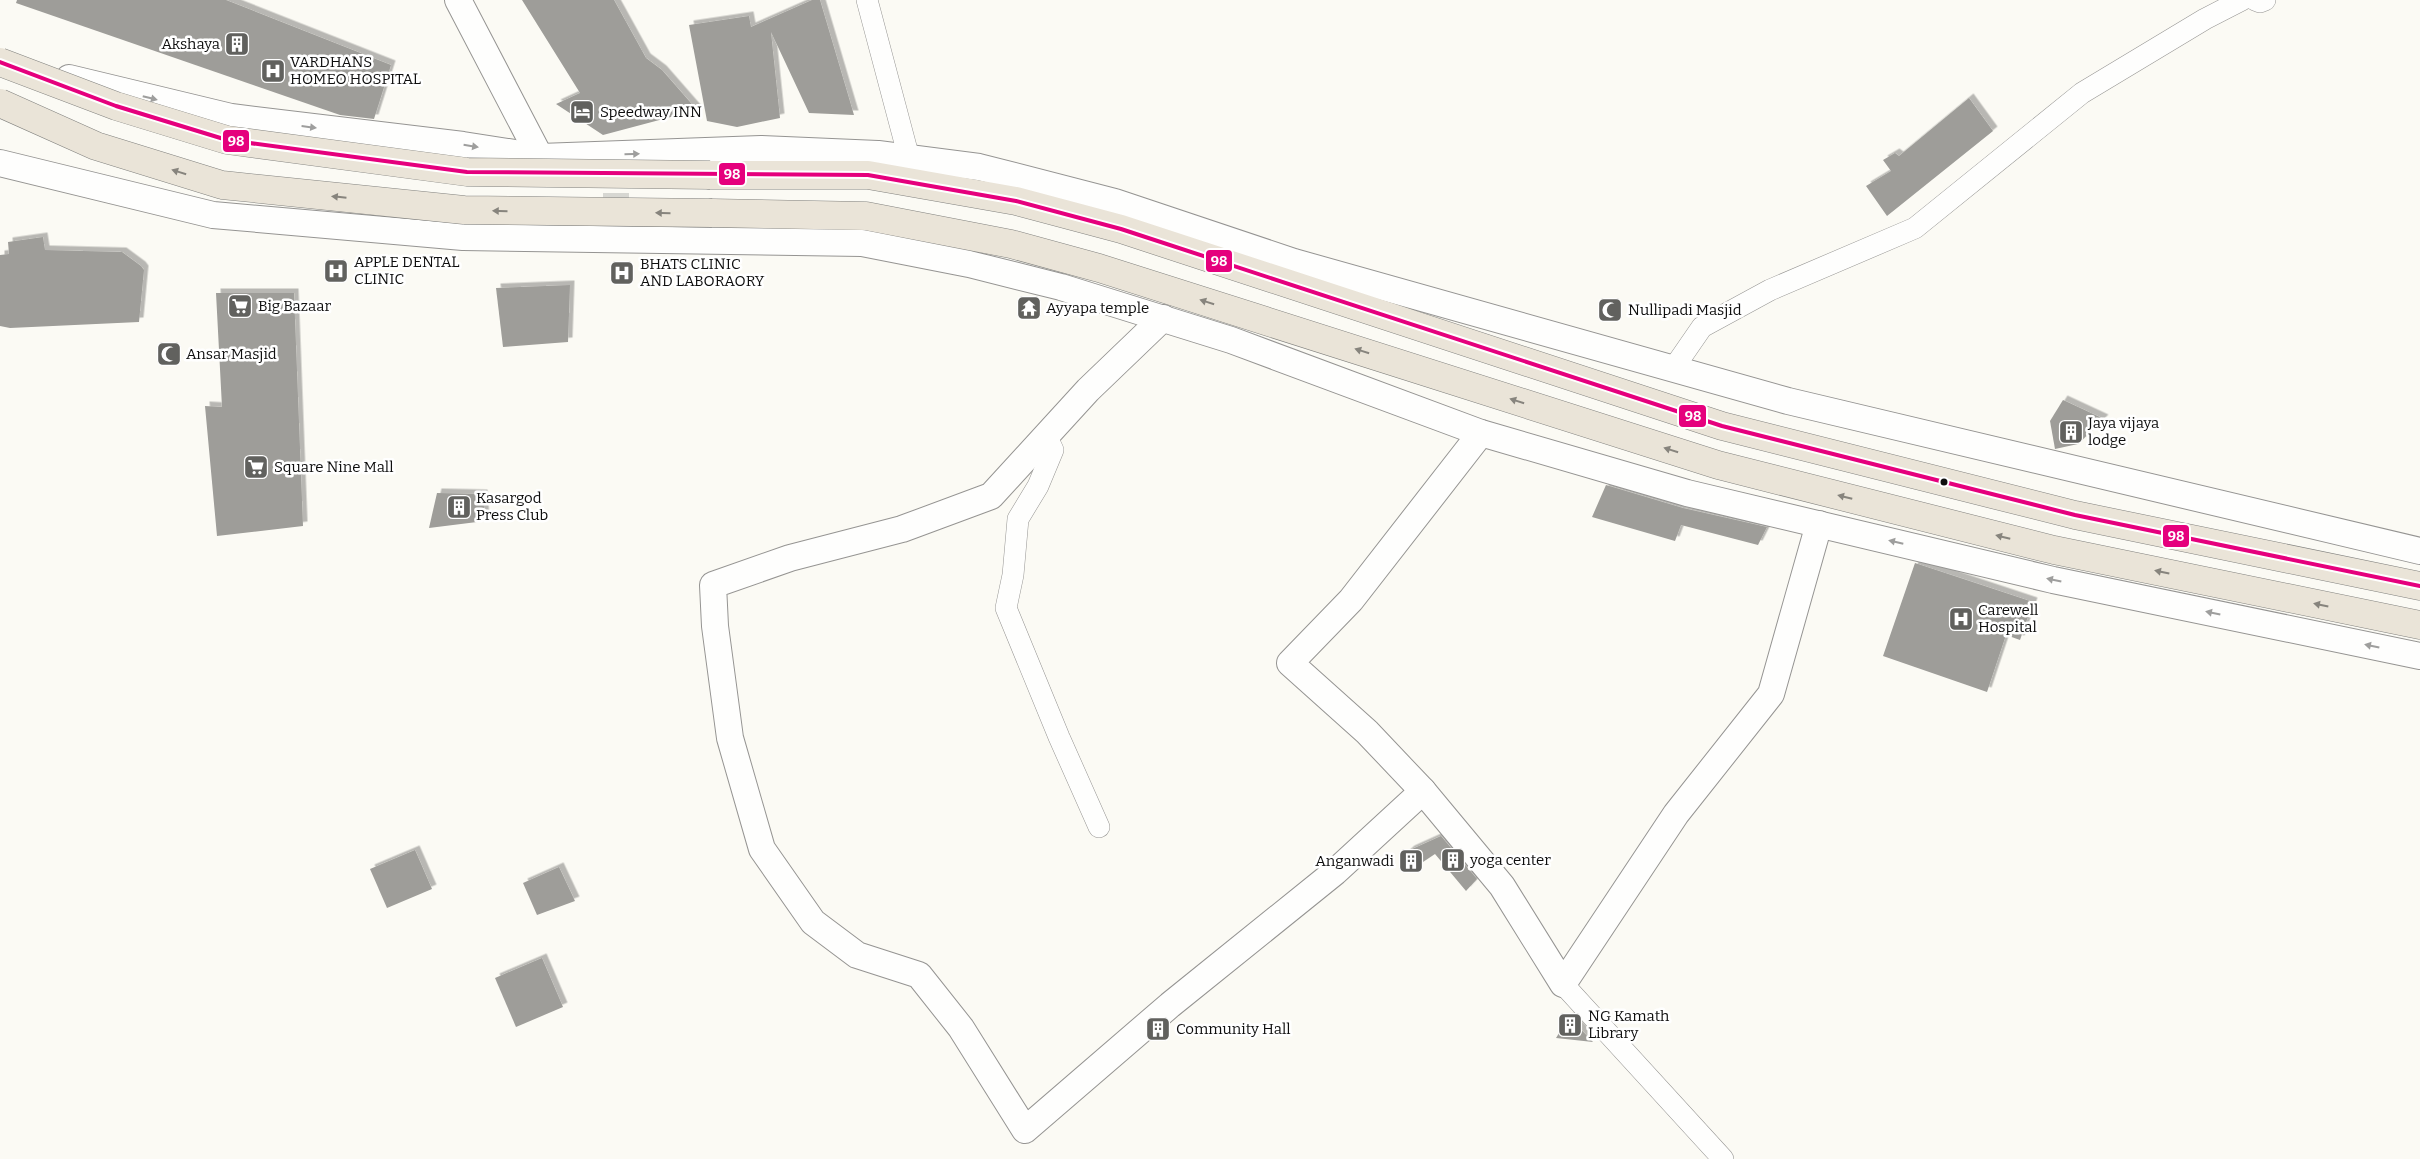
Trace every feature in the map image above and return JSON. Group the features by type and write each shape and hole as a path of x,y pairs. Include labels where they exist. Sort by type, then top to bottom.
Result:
{"highway":[{"path":"0,64 116,106 227,140 467,172 868,175 1016,201 1121,229 1722,426 2075,515 2420,586"},
{"path":"0,104 96,146 222,185 464,210 866,216 1011,244 1099,268 1718,465 2054,550 2420,625"}],"street":[{"path":"458,0 540,157"},
{"path":"868,0 909,158"},
{"path":"1673,369 1702,327 1770,290 1915,228 2082,93 2205,18 2242,0"},
{"path":"2255,0 2260,2 2265,0"},
{"path":"0,64 11,64 231,117 463,145 540,157 761,148 878,154 979,167 1115,202 1294,262 1788,401 2420,551"},
{"path":"0,163 213,215 463,237 862,244 969,264 1061,286 1163,318 1231,340 1481,433 1687,493 2053,580 2420,656"},
{"path":"1163,318 1088,390 991,496 902,529 790,558 713,585 715,626 730,738 762,849 812,922 857,955 919,975 961,1028 1025,1130 1170,1005 1335,872 1422,791"},
{"path":"1481,433 1352,600 1290,663 1367,732 1422,791 1502,886 1563,984 1723,1159"},
{"path":"1047,437 1053,450 1038,486 1018,519 1013,575 1006,608 1059,737 1099,827"},
{"path":"1563,984 1676,814 1771,694 1819,524"}],"building":[{"name":"Akshaya","path":"17,0 226,0 391,65 374,119 340,115 16,3"},
{"path":"522,0 614,0 646,58 662,70 697,110 603,135 556,104 580,93"},
{"path":"812,0 820,0 854,115 809,113 771,32 780,118 737,127 707,121 689,25 749,16 751,27"},
{"path":"1969,98 1993,131 1887,216 1866,186 1891,171 1883,160 1895,153 1899,156"},
{"path":"43,237 45,250 122,252 141,266 144,270 139,322 10,328 0,326 0,255 9,254 8,242"},
{"path":"570,285 568,342 503,347 496,288"},
{"name":"Square Nine Mall","path":"216,293 294,293 303,526 217,536 205,406 222,407"},
{"name":"Jaya vijaya lodge","path":"2063,400 2104,419 2078,444 2055,449 2050,421"},
{"path":"1606,485 1683,508 1767,527 1758,545 1681,525 1675,541 1592,517"},
{"name":"Kasargod Press Club","path":"437,493 483,494 485,521 429,528"},
{"name":"Carewell Hospital","path":"1915,563 2033,602 2020,640 2006,635 1987,692 1883,656"},
{"name":"yoga center","path":"1441,836 1477,879 1466,891 1435,854 1411,870 1400,859 1410,850"},
{"path":"415,850 432,889 387,908 370,869"},
{"path":"559,867 575,901 537,915 523,883"},
{"path":"542,958 563,1007 516,1027 495,978"},
{"name":"NG Kamath Library","path":"1569,1017 1593,1042 1556,1038"}],"tunnel":[{"path":"616,154 616,234"}],"transit line":[{"name":"98","path":"0,62 116,106 227,140 467,172 868,175 1016,201 1121,229 1722,426 2075,515 2420,586"}],"place":[{"name":"Akshaya","path":"237,44"},
{"name":"VARDHANS HOMEO HOSPITAL","path":"273,71"},
{"name":"Speedway INN","path":"582,112"},
{"name":"APPLE DENTAL CLINIC","path":"336,271"},
{"name":"BHATS CLINIC AND LABORAORY","path":"622,273"},
{"name":"Big Bazaar","path":"240,306"},
{"name":"Ayyapa temple","path":"1029,308"},
{"name":"Nullipadi Masjid","path":"1610,310"},
{"name":"Ansar Masjid","path":"169,354"},
{"name":"Jaya vijaya lodge","path":"2071,432"},
{"name":"Square Nine Mall","path":"256,467"},
{"name":"Kasargod Press Club","path":"459,507"},
{"name":"Carewell Hospital","path":"1961,619"},
{"name":"yoga center","path":"1453,860"},
{"name":"Anganwadi","path":"1411,861"},
{"name":"NG Kamath Library","path":"1570,1025"},
{"name":"Community Hall","path":"1158,1029"}]}
